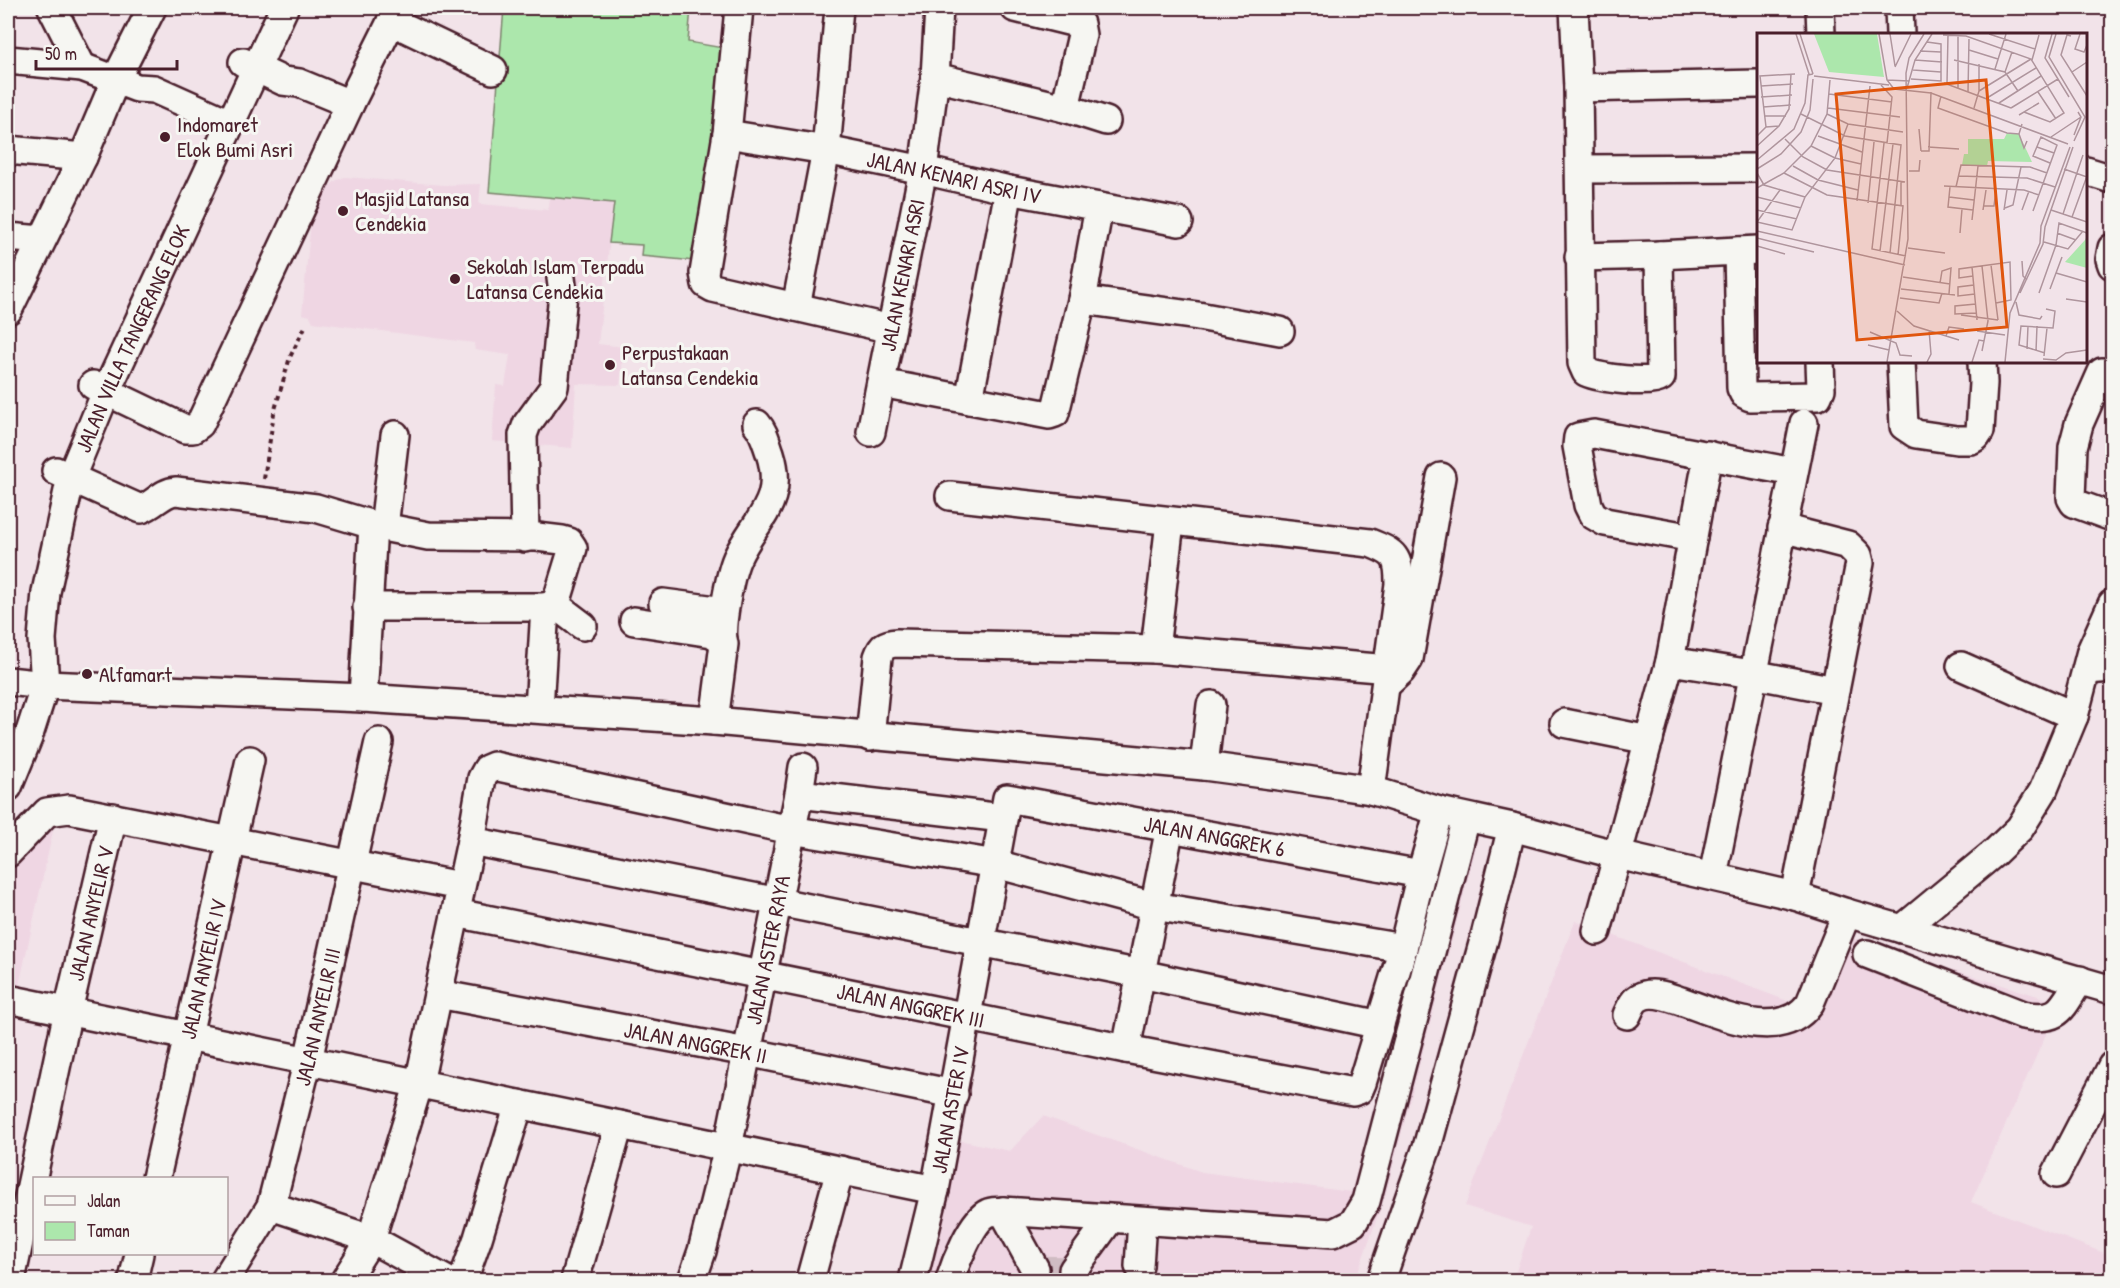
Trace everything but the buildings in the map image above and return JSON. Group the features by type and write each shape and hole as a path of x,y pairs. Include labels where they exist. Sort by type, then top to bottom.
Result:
{"street":[{"path":"52,8 82,67"},
{"path":"8,310 83,157 126,84 152,8"},
{"path":"739,8 727,134 704,273 706,284 713,288 891,329"},
{"path":"796,307 826,150 839,8"},
{"name":"JALAN KENARI ASRI","path":"871,432 923,170 935,77 939,8"},
{"path":"1015,8 1080,24 1082,34 1065,108"},
{"path":"1574,8 1580,169 1582,363 1584,370 1596,376 1646,381 1658,379 1662,374 1659,255"},
{"path":"1820,8 1821,33"},
{"path":"1899,8 1900,33"},
{"name":"JALAN VILLA TANGERANG ELOK","path":"23,686 42,639 39,591 64,474 100,388 274,12"},
{"path":"100,388 185,429 193,429 200,424 350,104 395,14 494,70"},
{"path":"253,59 283,81 299,83 350,104"},
{"path":"8,60 82,67 126,84 147,105 220,128"},
{"path":"935,77 1065,108 1106,121"},
{"path":"1578,88 1757,84"},
{"name":"JALAN KENARI ASRI IV","path":"727,134 826,150 1009,190 1179,222"},
{"path":"8,150 83,157"},
{"path":"1580,169 1757,168"},
{"path":"2087,172 2112,178"},
{"path":"969,400 1009,190"},
{"path":"881,383 1049,415 1055,413 1082,300 1099,207"},
{"path":"8,237 41,240"},
{"path":"2112,248 2110,259 2112,265"},
{"path":"1580,256 1659,255 1748,250 1741,388 1744,394 1750,397 1820,395 1820,363"},
{"path":"525,538 523,435 527,424 554,387 563,293 561,278"},
{"path":"1082,300 1198,316 1281,331"},
{"path":"1901,363 1903,422 1907,429 1916,434 1958,440 1971,440 1976,437 1982,425 1982,373 2000,363"},
{"path":"2102,372 2079,424 2073,447 2071,498 2074,503 2112,517"},
{"path":"1713,876 1804,423"},
{"path":"714,721 724,644 724,611 737,559 768,509 774,487 773,462 762,430 757,424"},
{"path":"1693,538 1605,522 1593,515 1587,505 1577,440 1580,435 1594,434 1793,472"},
{"path":"363,698 367,607 395,435"},
{"path":"1597,931 1670,661 1708,455"},
{"path":"64,474 141,509 172,491 316,508 379,526 445,537 562,540 572,544 573,548 558,597 549,606 539,709"},
{"path":"870,737 875,669 881,648 885,644 1155,649 1388,676 1401,671 1409,659 1441,477"},
{"path":"950,496 1370,543 1394,555 1398,563 1399,584 1371,790"},
{"path":"1155,649 1170,522"},
{"path":"1782,528 1848,545 1860,559 1795,896"},
{"path":"663,603 724,611"},
{"path":"1902,929 1994,854 2020,828 2043,791 2074,716 2100,669 2091,651 2112,604"},
{"path":"367,607 549,606 583,626"},
{"path":"634,621 712,633 723,640"},
{"path":"1670,661 1835,690"},
{"path":"1961,666 2074,716"},
{"path":"8,788 23,686 363,698 539,709 714,721 1204,766 1371,790 1439,812 1512,827 1618,855 1795,896 2112,990"},
{"path":"1204,766 1211,705"},
{"path":"1564,723 1649,740"},
{"name":"JALAN ANYELIR III","path":"225,1281 271,1206 308,1060 380,742"},
{"name":"JALAN ANYELIR IV","path":"156,1177 250,760"},
{"path":"345,1281 371,1239 418,1083 456,913 482,778 494,765 791,830 996,864 1154,906 1403,948"},
{"name":"JALAN ASTER RAYA","path":"692,1281 702,1251 728,1147 803,767"},
{"name":"JALAN ANGGREK 6","path":"799,794 1005,808 1170,826 1421,874"},
{"name":"JALAN ASTER IV","path":"913,1281 936,1190 1005,808"},
{"path":"8,853 47,812 69,809 460,885"},
{"path":"471,841 1141,974 1380,1025 1439,812"},
{"name":"JALAN ANYELIR V","path":"33,1177 113,817"},
{"path":"950,1281 964,1247 981,1218 989,1212 1003,1211 1333,1233 1353,1223 1366,1201 1466,818"},
{"path":"1126,1049 1170,826"},
{"path":"1381,1281 1428,1144 1485,936 1512,827"},
{"name":"JALAN ANGGREK III","path":"456,913 1126,1049 1353,1092 1359,1090 1362,1083 1380,1025"},
{"path":"1627,1016 1636,1000 1642,995 1654,994 1724,1016 1764,1025 1787,1022 1800,1014 1810,1003 1847,913"},
{"path":"1867,954 2022,1015 2035,1017 2048,1017 2059,1012 2080,980"},
{"name":"JALAN ANGGREK II","path":"438,994 747,1052 954,1094"},
{"path":"8,999 936,1190"},
{"path":"2056,1174 2112,1066"},
{"path":"463,1281 519,1104"},
{"path":"575,1281 619,1125"},
{"path":"810,1281 840,1170"},
{"name":"JALAN ANYELIR V","path":"11,1281 33,1179"},
{"path":"271,1206 371,1239 446,1281"},
{"path":"1003,1211 1035,1269"},
{"path":"1073,1270 1110,1219"},
{"path":"1139,1266 1142,1221"},
{"path":"133,1281 139,1255"}],"path":[{"path":"261,501 274,413 290,357 305,327"}],"shaded area":[{"name":"Sekolah Islam Terpadu Latansa Cendekia","path":"345,177 444,185 481,184 479,204 548,210 549,197 614,203 598,344 624,347 620,385 576,384 572,448 492,441 496,385 505,386 510,355 475,350 474,343 313,322 310,316 302,314 313,199 337,180"},
{"path":"38,801 53,831 8,1036 8,833"},
{"path":"1453,831 1479,836 1386,1193 1355,1280 930,1280 959,1140 1010,1151 1043,1116 1202,1172 1351,1192"},
{"path":"1575,921 1798,1005 1832,932 2060,1003 1971,1202 2112,1256 2112,1280 1513,1280 1531,1227 1465,1206"}],"green space":[{"path":"504,8 691,8 688,42 735,50 706,262 641,256 642,245 609,243 614,203 489,192"}],"tunnel":[{"path":"1035,1269 1073,1270"}],"place":[{"name":"Indomaret Elok Bumi Asri","path":"165,137"},
{"name":"Masjid Latansa Cendekia","path":"343,211"},
{"name":"Sekolah Islam Terpadu Latansa Cendekia","path":"455,279"},
{"name":"Perpustakaan Latansa Cendekia","path":"610,365"},
{"name":"Alfamart","path":"87,674"}]}
